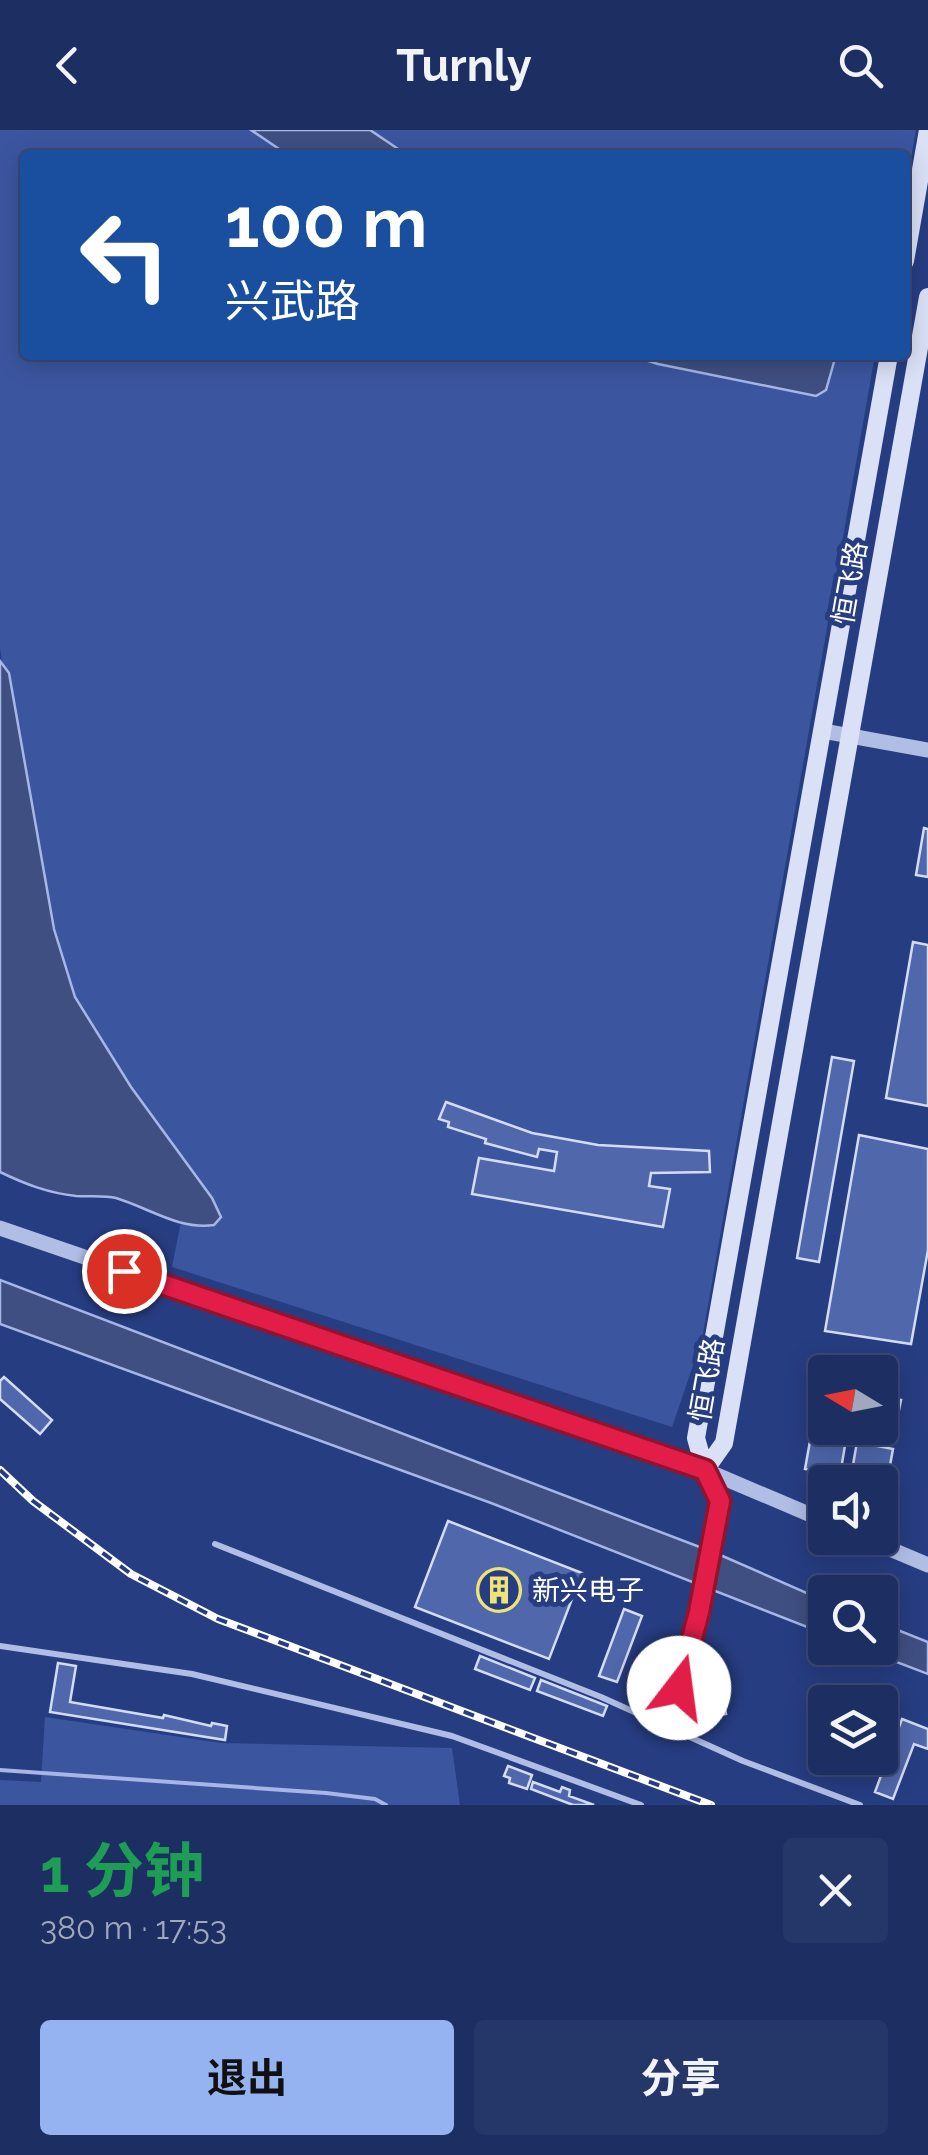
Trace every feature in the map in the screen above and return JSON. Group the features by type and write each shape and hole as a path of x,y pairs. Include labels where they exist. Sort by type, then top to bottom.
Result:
{"main road":[{"path":"910,233 928,130"},
{"name":"恒飞路","path":"705,1470 724,1443 928,297"},
{"name":"恒飞路","path":"705,1470 696,1438 888,360"}],"street":[{"path":"823,730 928,750"},
{"path":"0,1228 705,1470 808,1514"},
{"path":"670,1726 699,1612 720,1501 705,1470"},
{"path":"898,1552 928,1565"}],"lane":[{"path":"215,1544 670,1726 743,1761 860,1805"},
{"path":"0,1646 192,1674 452,1736 640,1805"}],"shaded area":[{"path":"0,130 916,130 910,164 910,150 20,150 20,360 874,360 702,1339 672,1427 172,1267 187,1191 87,1056 38,924 0,648"},
{"path":"251,130 370,130 400,150 281,150"},
{"path":"645,360 835,360 826,390 816,396"},
{"path":"0,661 9,673 54,929 75,997 131,1087 212,1198 221,1217 214,1225 176,1221 116,1198 56,1193 0,1172"},
{"path":"0,1280 718,1554 808,1594 808,1627 491,1503 0,1324"},
{"path":"898,1630 928,1642 928,1674 898,1663"},
{"path":"45,1717 221,1743 452,1748 460,1805 0,1805 0,1780 41,1782"}],"building":[{"path":"924,828 928,829 928,877 916,875"},
{"path":"913,942 928,945 928,1106 886,1098"},
{"path":"832,1057 854,1061 819,1262 797,1258"},
{"path":"446,1102 532,1133 598,1145 709,1151 710,1172 651,1173 649,1186 670,1189 663,1227 472,1194 479,1158 554,1171 557,1152 539,1149 537,1157 485,1143 486,1139 448,1127 449,1122 439,1119"},
{"path":"859,1135 928,1149 928,1250 911,1344 825,1331"},
{"path":"4,1377 52,1420 40,1434 0,1399 0,1381"},
{"path":"809,1445 845,1445 842,1465 808,1465 805,1469"},
{"path":"856,1445 893,1449 890,1465 853,1465"},
{"name":"新兴电子","path":"448,1521 582,1573 549,1659 415,1607"},
{"path":"609,1582 636,1592 632,1602 605,1592"},
{"path":"624,1609 642,1616 617,1682 599,1676"},
{"path":"480,1656 535,1678 530,1690 475,1669"},
{"path":"58,1663 76,1666 70,1702 227,1726 225,1740 50,1712"},
{"path":"541,1680 607,1706 603,1716 537,1691"},
{"path":"722,1689 726,1714 711,1716 707,1691"},
{"path":"902,1719 928,1729 928,1749 914,1744 893,1799 875,1792 881,1775 898,1775 898,1730"},
{"path":"508,1766 532,1775 527,1789 509,1783 510,1778 504,1776"},
{"path":"533,1782 560,1792 562,1787 570,1790 569,1796 594,1805 573,1805 531,1789"}],"waterway":[{"path":"0,1770 326,1793 375,1799 386,1805"}],"railway":[{"path":"0,1470 33,1501 131,1574 218,1619 711,1805"}],"place":[{"name":"新兴电子","path":"499,1590"}],"route":[{"path":"124,1271 705,1470 720,1501 699,1612 679,1688"}]}
